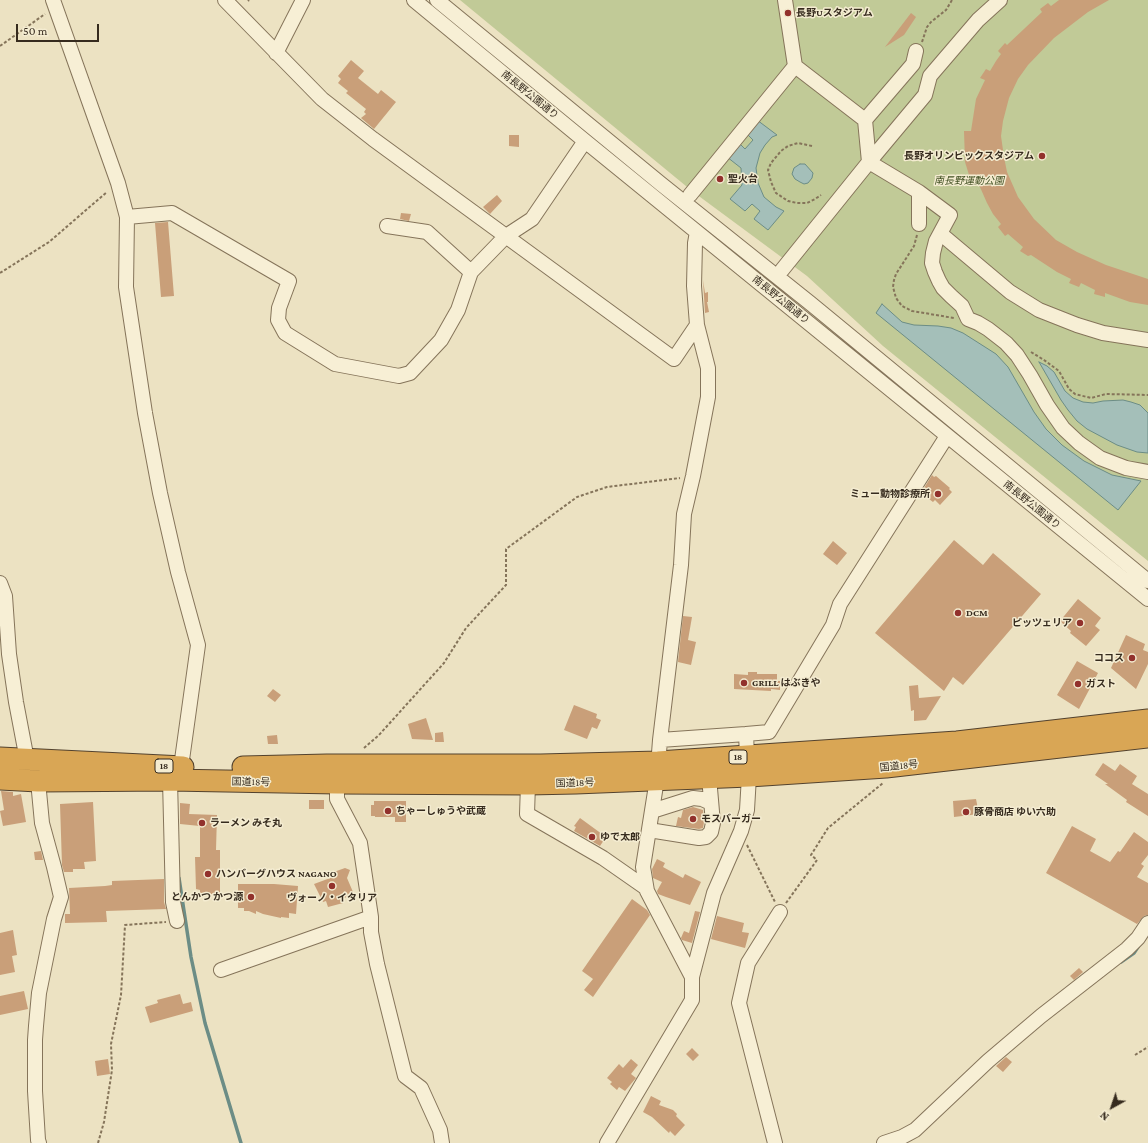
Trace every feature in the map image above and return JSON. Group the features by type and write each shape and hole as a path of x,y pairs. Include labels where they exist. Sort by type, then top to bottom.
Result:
{"highway":[{"name":"国道18号","path":"0,758 175,773 337,783 528,784 657,771 748,766 1148,720"},
{"name":"国道18号","path":"0,779 38,780 327,765 541,765 657,771 709,777 748,766 886,767 1148,737"}],"street":[{"path":"225,0 322,99 674,359 697,325"},
{"path":"276,53 303,0"},
{"name":"南長野公園通り","path":"414,0 1148,600"},
{"name":"南長野公園通り","path":"437,0 655,179 816,308 1148,581"},
{"path":"785,0 795,66 865,120"},
{"path":"782,270 925,95 930,76 978,20 1000,0"},
{"path":"54,4 118,183 127,217 126,286 145,412 160,493 178,572 198,646 175,773 173,902 177,921"},
{"path":"869,162 865,120 913,64 916,51"},
{"path":"690,195 795,66"},
{"path":"127,217 172,213 289,281 279,308 278,320 285,333 335,364 399,376 410,373 441,340 458,310 471,272 506,236 532,219 585,141"},
{"path":"869,162 919,192 950,215 936,241 932,253 932,263 943,288 962,306 968,319 988,329 1006,343 1017,355 1030,374 1046,405 1063,428 1079,443 1100,458 1126,468 1148,472"},
{"path":"919,192 919,224"},
{"path":"387,226 426,232 471,272"},
{"path":"692,977 646,891 643,867 652,811 681,565 684,514 708,397 708,368 697,325 694,286 695,243 697,232"},
{"path":"941,234 1010,292 1039,310 1077,325 1103,333 1148,340"},
{"path":"660,740 769,732 833,626 840,604 947,436"},
{"path":"0,583 5,596 10,660 16,702 28,760"},
{"path":"607,1143 692,1000 692,977 714,893 741,831 747,810 748,766 746,734"},
{"path":"649,830 699,838 706,837 711,832 713,823 709,777"},
{"path":"38,780 42,823 54,867 60,897 39,993 36,1026 35,1092 39,1143"},
{"path":"337,783 337,799 360,843 371,917 371,932 377,964 405,1076 421,1088 440,1130 442,1143"},
{"path":"528,784 527,814 603,858 646,888"},
{"path":"652,811 693,798 702,798 711,803"},
{"path":"775,1143 738,1003 748,964 780,912"},
{"path":"221,970 371,917"},
{"path":"884,1143 902,1137 915,1130 988,1061 1047,1011 1127,950 1138,938 1148,923"}],"path":[{"path":"916,51 923,41 927,27 946,10 952,0"},
{"path":"0,46 54,4"},
{"path":"812,146 798,143 788,146 770,163 768,170 776,194 788,201 807,203 821,195"},
{"path":"0,273 49,242 118,183"},
{"path":"919,224 914,246 896,274 894,280 893,287 896,298 902,306 912,311 968,319"},
{"path":"1017,355 1025,350 1029,350 1059,371 1069,389 1075,394 1084,397 1091,398 1106,394 1148,395"},
{"path":"358,749 365,748 379,735 444,663 466,628 506,585 506,549 577,497 606,486 693,476"},
{"path":"741,831 780,912 817,860 811,855 828,828 886,781 886,767"},
{"path":"98,1143 104,1122 112,1070 111,1044 121,995 126,925 177,921"},
{"path":"1135,1055 1148,1047"}],"green space":[{"name":"南長野運動公園","path":"460,0 1148,0 1148,561 883,346 807,276 692,191"}],"water":[{"path":"757,120 777,135 772,137 765,145 760,153 756,168 758,183 764,197 776,207 784,211 768,230 754,219 760,211 752,204 745,211 730,199 742,185 741,168 727,157 739,143 745,149 753,140 746,133"},
{"path":"800,164 805,164 813,173 812,178 808,183 804,184 800,182 795,179 792,174 794,168"},
{"path":"882,304 902,322 914,325 951,328 963,333 996,354 1008,367 1034,412 1046,429 1062,445 1084,461 1112,475 1141,481 1118,510 876,313"},
{"path":"1039,362 1054,372 1065,391 1073,398 1083,402 1093,403 1123,400 1140,405 1148,413 1148,453 1137,452 1117,445 1087,429 1077,421 1061,400"}],"building":[{"path":"1059,0 1109,0 1088,12 1054,38 1028,65 1018,79 1009,98 1001,136 1007,172 1018,197 1034,219 1056,240 1077,252 1106,265 1148,279 1148,305 1130,302 1105,293 1105,297 1094,294 1095,290 1081,283 1079,287 1069,283 1071,279 1057,272 1031,255 1028,256 1020,251 1023,247 1008,234 1005,236 998,227 1001,224 987,203 976,178 970,178 965,162 964,131 971,131 976,99 985,80 980,78 986,69 990,71 1001,54 998,51 1005,43 1007,45 1042,12 1040,9 1048,3 1051,6"},
{"path":"911,13 916,17 904,35 885,47"},
{"path":"351,60 364,71 358,78 378,94 381,90 396,102 374,129 361,118 366,114 364,112 366,109 346,93 348,91 338,83 341,79 338,76"},
{"path":"509,135 519,135 519,147 509,146"},
{"path":"497,195 502,201 490,214 483,207"},
{"path":"401,213 411,214 409,221 400,219"},
{"path":"168,222 174,296 161,297 155,223"},
{"path":"703,280 705,293 708,292 707,302 709,312 705,313"},
{"path":"932,475 934,477 936,476 950,488 949,489 952,492 940,505 935,500 933,502 921,493"},
{"name":"DCM","path":"954,540 983,565 993,553 1041,594 963,685 953,677 944,691 875,633"},
{"path":"833,541 847,553 837,565 823,554"},
{"name":"ピッツェリア","path":"1078,599 1101,618 1095,626 1100,630 1086,646 1070,633 1071,631 1060,621"},
{"path":"683,616 692,617 688,640 696,642 691,665 678,662"},
{"name":"ココス","path":"1126,635 1145,644 1143,650 1148,652 1148,664 1136,689 1111,668"},
{"name":"ガスト","path":"1077,661 1098,673 1079,709 1057,695"},
{"path":"748,672 757,672 757,674 777,674 777,681 780,681 780,690 734,689 734,674 748,675"},
{"path":"918,685 919,698 941,696 926,720 914,721 914,710 911,711 909,686"},
{"path":"273,689 281,695 275,702 267,696"},
{"path":"574,705 597,714 596,718 601,720 597,729 592,727 587,739 564,730"},
{"path":"426,718 433,740 412,739 408,724"},
{"path":"443,732 444,742 435,742 435,733"},
{"path":"277,735 278,744 268,744 267,736"},
{"path":"1103,763 1115,771 1120,764 1137,776 1132,784 1148,794 1148,816 1126,802 1127,800 1095,775"},
{"path":"1,791 13,792 13,796 21,794 26,822 3,826 0,811 4,810"},
{"path":"976,799 979,814 954,817 953,801"},
{"path":"309,800 324,800 324,809 309,809"},
{"name":"ちゃーしゅうや武蔵","path":"374,801 406,801 406,822 395,822 395,817 371,816 371,805 374,805"},
{"path":"93,802 96,861 84,862 85,869 73,869 73,872 64,872 62,865 60,804"},
{"path":"180,803 190,804 189,814 217,815 216,850 220,850 220,894 200,894 200,890 196,889 195,857 200,857 200,826 180,824"},
{"path":"693,807 703,810 703,828 699,829 676,826 678,817 681,818 683,810"},
{"path":"580,818 606,837 600,846 574,831 576,827 574,826"},
{"path":"1072,826 1096,839 1090,851 1110,862 1118,851 1120,852 1134,832 1148,842 1148,855 1141,864 1144,866 1137,877 1148,883 1148,915 1144,916 1137,924 1046,873"},
{"path":"41,851 43,860 35,860 34,852"},
{"path":"657,859 665,863 663,867 683,878 685,874 701,882 690,905 658,894 657,891 662,882 653,878 652,869"},
{"name":"ヴォーノ・イタリア","path":"345,868 350,870 347,878 353,892 346,895 347,897 341,899 343,903 328,907 326,901 323,902 314,884 333,877 331,873"},
{"path":"164,879 164,902 166,909 106,911 107,922 65,923 65,914 70,914 69,888 112,885 112,881"},
{"path":"238,884 298,886 296,914 289,913 289,918 281,918 256,911 256,914 249,911 244,911 244,908 238,908"},
{"path":"632,899 647,910 650,915 593,997 584,990 593,979 582,971"},
{"path":"695,911 700,912 692,943 682,940 681,938 684,931 689,933"},
{"path":"717,916 744,923 742,932 749,933 745,948 711,939"},
{"path":"13,930 17,955 12,956 15,972 0,975 0,933"},
{"path":"1079,968 1083,972 1074,980 1070,976"},
{"path":"24,991 28,1009 0,1015 0,996"},
{"path":"180,994 183,1004 191,1002 193,1011 150,1023 145,1007 158,1003 157,1000"},
{"path":"692,1048 699,1055 693,1061 686,1054"},
{"path":"1006,1057 1012,1062 1003,1072 996,1066"},
{"path":"108,1059 110,1074 97,1076 95,1061"},
{"path":"631,1059 638,1065 631,1074 636,1078 625,1091 619,1087 617,1090 610,1084 612,1082 607,1078 619,1064 623,1068"},
{"path":"651,1096 661,1101 659,1105 673,1110 677,1114 676,1116 685,1125 675,1136 670,1131 669,1133 652,1117 643,1112"}],"waterway":[{"path":"179,878 191,957 205,1023 241,1143"},
{"path":"1121,962 1134,953 1138,947"}],"place":[{"name":"長野Uスタジアム","path":"788,13"},
{"name":"長野オリンピックスタジアム","path":"1042,156"},
{"name":"聖火台","path":"720,179"},
{"name":"ミュー動物診療所","path":"938,494"},
{"name":"DCM","path":"958,613"},
{"name":"ピッツェリア","path":"1080,623"},
{"name":"ココス","path":"1132,658"},
{"name":"GRILL はぶきや","path":"744,683"},
{"name":"ガスト","path":"1078,684"},
{"name":"ちゃーしゅうや武蔵","path":"388,811"},
{"name":"豚骨商店 ゆい六助","path":"966,812"},
{"name":"モスバーガー","path":"693,819"},
{"name":"ラーメン みそ丸","path":"202,823"},
{"name":"ゆで太郎","path":"592,837"},
{"name":"ハンバーグハウス NAGANO","path":"208,874"},
{"name":"ヴォーノ・イタリア","path":"332,886"},
{"name":"とんかつ かつ源","path":"251,897"}]}
